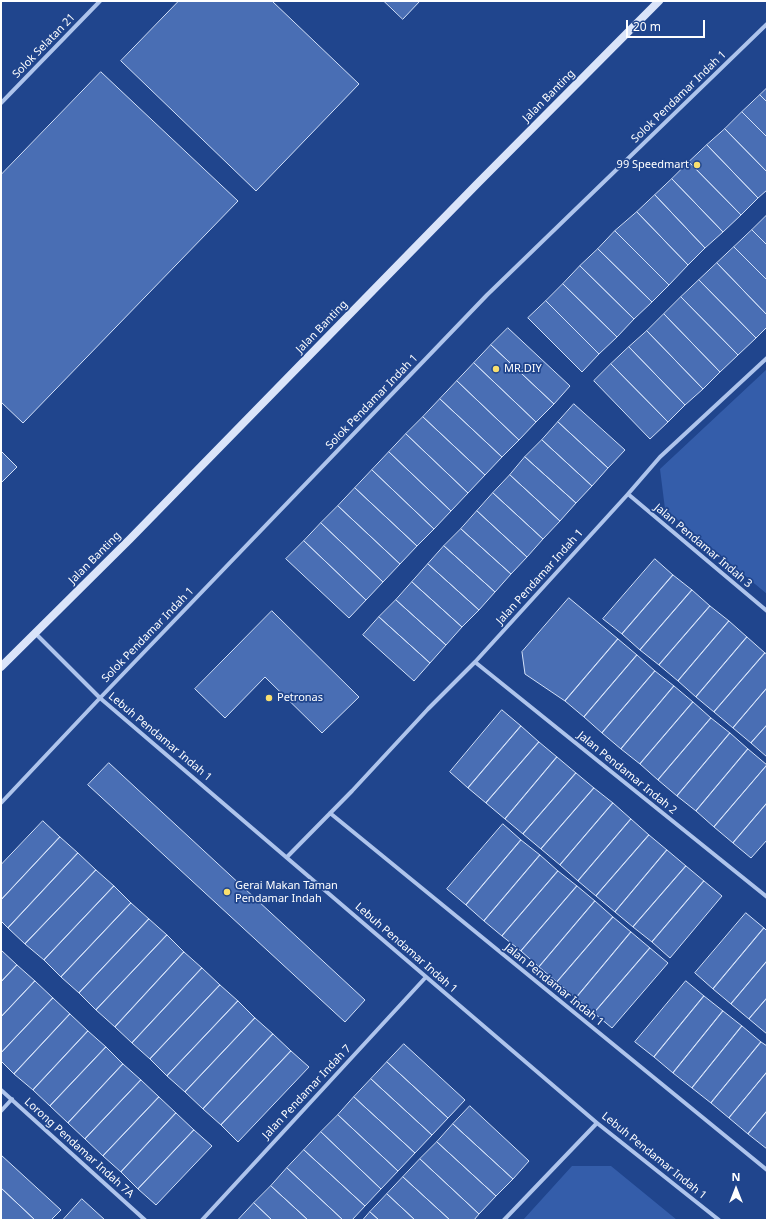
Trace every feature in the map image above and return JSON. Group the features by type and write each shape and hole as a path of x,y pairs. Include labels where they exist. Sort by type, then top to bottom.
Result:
{"main road":[{"name":"Jalan Banting","path":"1,667 130,539 658,1"}],"street":[{"name":"Solok Selatan 21","path":"1,103 100,1"},
{"name":"Solok Pendamar Indah 1","path":"1,803 487,295 767,24"},
{"name":"Jalan Pendamar Indah 1","path":"287,857 428,709 475,662 660,457 767,358"},
{"name":"Jalan Pendamar Indah 3","path":"628,494 767,611"},
{"name":"Lebuh Pendamar Indah 1","path":"35,633 100,698 597,1123 719,1220"},
{"name":"Jalan Pendamar Indah 2","path":"475,662 767,897"},
{"name":"Jalan Pendamar Indah 1","path":"330,813 767,1170"},
{"name":"Jalan Pendamar Indah 7","path":"202,1220 426,977"},
{"name":"Lorong Pendamar Indah 7A","path":"1,1090 145,1220"},
{"path":"1,1111 12,1100"},
{"path":"504,1220 597,1123"}],"shaded area":[{"path":"767,369 767,594 665,509 660,469"},
{"path":"572,1166 611,1166 677,1220 523,1220"}],"building":[{"path":"179,1 272,1 359,84 256,191 121,61"},
{"path":"384,1 420,1 403,19"},
{"path":"101,72 238,201 23,423 1,402 1,175"},
{"path":"767,88 767,102 760,95"},
{"path":"760,95 767,102 767,137 742,112"},
{"path":"742,112 767,137 767,172 725,129"},
{"path":"725,129 767,172 767,190 758,198 707,145"},
{"path":"707,145 758,198 741,215 689,162"},
{"path":"689,162 741,215 723,232 672,179"},
{"path":"672,179 723,232 705,248 655,195"},
{"path":"655,195 705,248 688,265 637,212"},
{"path":"637,212 688,265 669,285 615,231"},
{"path":"767,215 767,245 752,230"},
{"path":"752,230 767,245 767,280 734,247"},
{"path":"615,231 669,285 652,302 598,249"},
{"path":"734,247 767,280 767,315 717,263"},
{"path":"598,249 652,302 634,319 580,266"},
{"path":"717,263 767,315 767,327 756,338 699,280"},
{"path":"580,266 634,319 617,337 563,284"},
{"path":"699,280 756,338 738,355 681,297"},
{"path":"563,284 617,337 599,354 546,301"},
{"path":"681,297 738,355 720,372 664,314"},
{"path":"546,301 599,354 582,372 528,318"},
{"path":"664,314 720,372 703,389 647,331"},
{"path":"508,328 570,386 554,404 491,345"},
{"path":"647,331 703,389 685,405 629,347"},
{"path":"491,345 554,404 536,422 474,363"},
{"path":"629,347 685,405 668,422 611,364"},
{"path":"474,363 536,422 519,440 457,381"},
{"path":"611,364 668,422 650,439 594,381"},
{"path":"457,381 519,440 502,457 440,399"},
{"path":"440,399 502,457 485,475 423,417"},
{"path":"574,404 625,450 608,468 558,422"},
{"path":"423,417 485,475 468,493 406,434"},
{"path":"558,422 608,468 592,486 542,440"},
{"path":"406,434 468,493 451,511 389,452"},
{"path":"542,440 592,486 576,503 525,457"},
{"path":"1,451 17,467 1,483"},
{"path":"389,452 451,511 434,529 372,470"},
{"path":"525,457 576,503 560,521 510,475"},
{"path":"372,470 434,529 417,546 355,488"},
{"path":"510,475 560,521 543,539 493,493"},
{"path":"355,488 417,546 400,564 338,506"},
{"path":"493,493 543,539 527,557 477,511"},
{"path":"338,506 400,564 383,582 321,523"},
{"path":"477,511 527,557 511,574 461,529"},
{"path":"321,523 383,582 366,600 304,541"},
{"path":"461,529 511,574 495,592 444,546"},
{"path":"304,541 366,600 349,618 286,559"},
{"path":"444,546 495,592 479,610 428,564"},
{"path":"655,559 673,575 622,634 603,619"},
{"path":"428,564 479,610 462,627 412,582"},
{"path":"673,575 692,590 640,650 622,634"},
{"path":"412,582 462,627 446,645 396,600"},
{"path":"692,590 710,606 659,665 640,650"},
{"path":"569,598 618,639 565,701 525,674 522,652"},
{"path":"396,600 446,645 430,663 379,617"},
{"path":"710,606 729,621 678,681 659,665"},
{"path":"272,611 359,697 322,733 265,677 225,718 195,689"},
{"path":"379,617 430,663 414,681 363,635"},
{"path":"729,621 747,637 696,697 678,681"},
{"path":"747,637 765,653 714,712 696,697"},
{"path":"618,639 637,655 584,717 565,701"},
{"path":"765,653 767,654 767,688 733,728 714,712"},
{"path":"637,655 655,671 602,733 584,717"},
{"path":"655,671 674,686 621,749 602,733"},
{"path":"674,686 693,702 640,764 621,749"},
{"path":"767,688 767,725 751,743 733,728"},
{"path":"693,702 711,718 658,780 640,764"},
{"path":"502,710 521,726 468,788 450,772"},
{"path":"711,718 730,733 677,796 658,780"},
{"path":"767,725 767,757 751,743"},
{"path":"521,726 539,742 486,803 468,788"},
{"path":"730,733 748,749 696,811 677,796"},
{"path":"539,742 557,757 505,819 486,803"},
{"path":"748,749 767,765 714,827 696,811"},
{"path":"557,757 576,773 523,834 505,819"},
{"name":"Gerai Makan Taman Pendamar Indah","path":"109,763 365,1000 345,1022 88,785"},
{"path":"767,765 767,803 733,843 714,827"},
{"path":"576,773 594,788 541,849 523,834"},
{"path":"594,788 613,803 560,865 541,849"},
{"path":"613,803 631,819 578,881 560,865"},
{"path":"767,803 767,840 751,858 733,843"},
{"path":"631,819 649,835 596,896 578,881"},
{"path":"43,821 60,837 1,900 1,865"},
{"path":"503,824 521,840 466,905 447,889"},
{"path":"649,835 667,850 615,912 596,896"},
{"path":"60,837 78,853 8,928 1,921 1,900"},
{"path":"521,840 540,855 484,921 466,905"},
{"path":"667,850 686,866 633,927 615,912"},
{"path":"78,853 96,870 25,944 8,928"},
{"path":"540,855 558,871 502,936 484,921"},
{"path":"686,866 704,881 652,942 633,927"},
{"path":"96,870 114,886 44,960 25,944"},
{"path":"558,871 577,886 521,951 502,936"},
{"path":"704,881 722,896 670,958 652,942"},
{"path":"114,886 131,903 61,977 44,960"},
{"path":"577,886 595,901 539,967 521,951"},
{"path":"595,901 613,917 557,982 539,967"},
{"path":"131,903 149,919 79,993 61,977"},
{"path":"746,913 764,928 713,989 695,973"},
{"path":"613,917 631,932 576,998 557,982"},
{"path":"149,919 167,935 96,1010 79,993"},
{"path":"764,928 767,931 767,961 731,1004 713,989"},
{"path":"631,932 650,948 594,1013 576,998"},
{"path":"167,935 184,952 115,1027 96,1010"},
{"path":"650,948 668,963 612,1028 594,1013"},
{"path":"1,950 17,965 1,982"},
{"path":"184,952 202,968 132,1043 115,1027"},
{"path":"767,961 767,998 749,1019 731,1004"},
{"path":"17,965 35,981 1,1017 1,982"},
{"path":"202,968 220,985 150,1059 132,1043"},
{"path":"35,981 53,998 1,1053 1,1017"},
{"path":"686,981 704,996 654,1057 635,1042"},
{"path":"220,985 238,1001 167,1076 150,1059"},
{"path":"704,996 723,1011 673,1073 654,1057"},
{"path":"53,998 70,1014 14,1074 1,1061 1,1053"},
{"path":"767,998 767,1034 749,1019"},
{"path":"238,1001 255,1018 185,1092 167,1076"},
{"path":"723,1011 742,1026 692,1088 673,1073"},
{"path":"70,1014 88,1031 33,1090 14,1074"},
{"path":"255,1018 273,1034 203,1109 185,1092"},
{"path":"742,1026 761,1042 711,1103 692,1088"},
{"path":"88,1031 106,1047 50,1106 33,1090"},
{"path":"273,1034 291,1051 221,1125 203,1109"},
{"path":"761,1042 767,1046 767,1072 729,1118 711,1103"},
{"path":"404,1044 465,1100 448,1118 387,1062"},
{"path":"106,1047 123,1064 68,1123 50,1106"},
{"path":"291,1051 309,1067 238,1142 221,1125"},
{"path":"387,1062 448,1118 432,1135 371,1079"},
{"path":"123,1064 141,1080 85,1139 68,1123"},
{"path":"767,1072 767,1111 748,1134 729,1118"},
{"path":"371,1079 432,1135 415,1153 354,1097"},
{"path":"141,1080 159,1097 103,1156 85,1139"},
{"path":"159,1097 176,1113 121,1172 103,1156"},
{"path":"354,1097 415,1153 398,1171 338,1115"},
{"path":"470,1106 529,1161 513,1179 453,1124"},
{"path":"767,1111 767,1149 748,1134"},
{"path":"176,1113 194,1130 138,1189 121,1172"},
{"path":"338,1115 398,1171 381,1189 321,1132"},
{"path":"453,1124 513,1179 496,1196 437,1142"},
{"path":"194,1130 212,1146 156,1205 138,1189"},
{"path":"321,1132 381,1189 365,1206 304,1150"},
{"path":"437,1142 496,1196 479,1214 420,1159"},
{"path":"304,1150 365,1206 352,1220 343,1220 287,1168"},
{"path":"1,1155 61,1210 51,1220 35,1220 1,1188"},
{"path":"420,1159 479,1214 474,1220 450,1220 403,1177"},
{"path":"287,1168 343,1220 308,1220 271,1186"},
{"path":"403,1177 450,1220 415,1220 387,1194"},
{"path":"271,1186 308,1220 272,1220 254,1203"},
{"path":"1,1188 35,1220 1,1220"},
{"path":"387,1194 415,1220 379,1220 370,1212"},
{"path":"82,1199 105,1220 63,1220"},
{"path":"254,1203 272,1220 238,1220"},
{"path":"370,1212 379,1220 363,1220"}],"place":[{"name":"99 Speedmart","path":"697,165"},
{"name":"MR.DIY","path":"496,369"},
{"name":"Petronas","path":"269,698"},
{"name":"Gerai Makan Taman Pendamar Indah","path":"227,892"}]}
